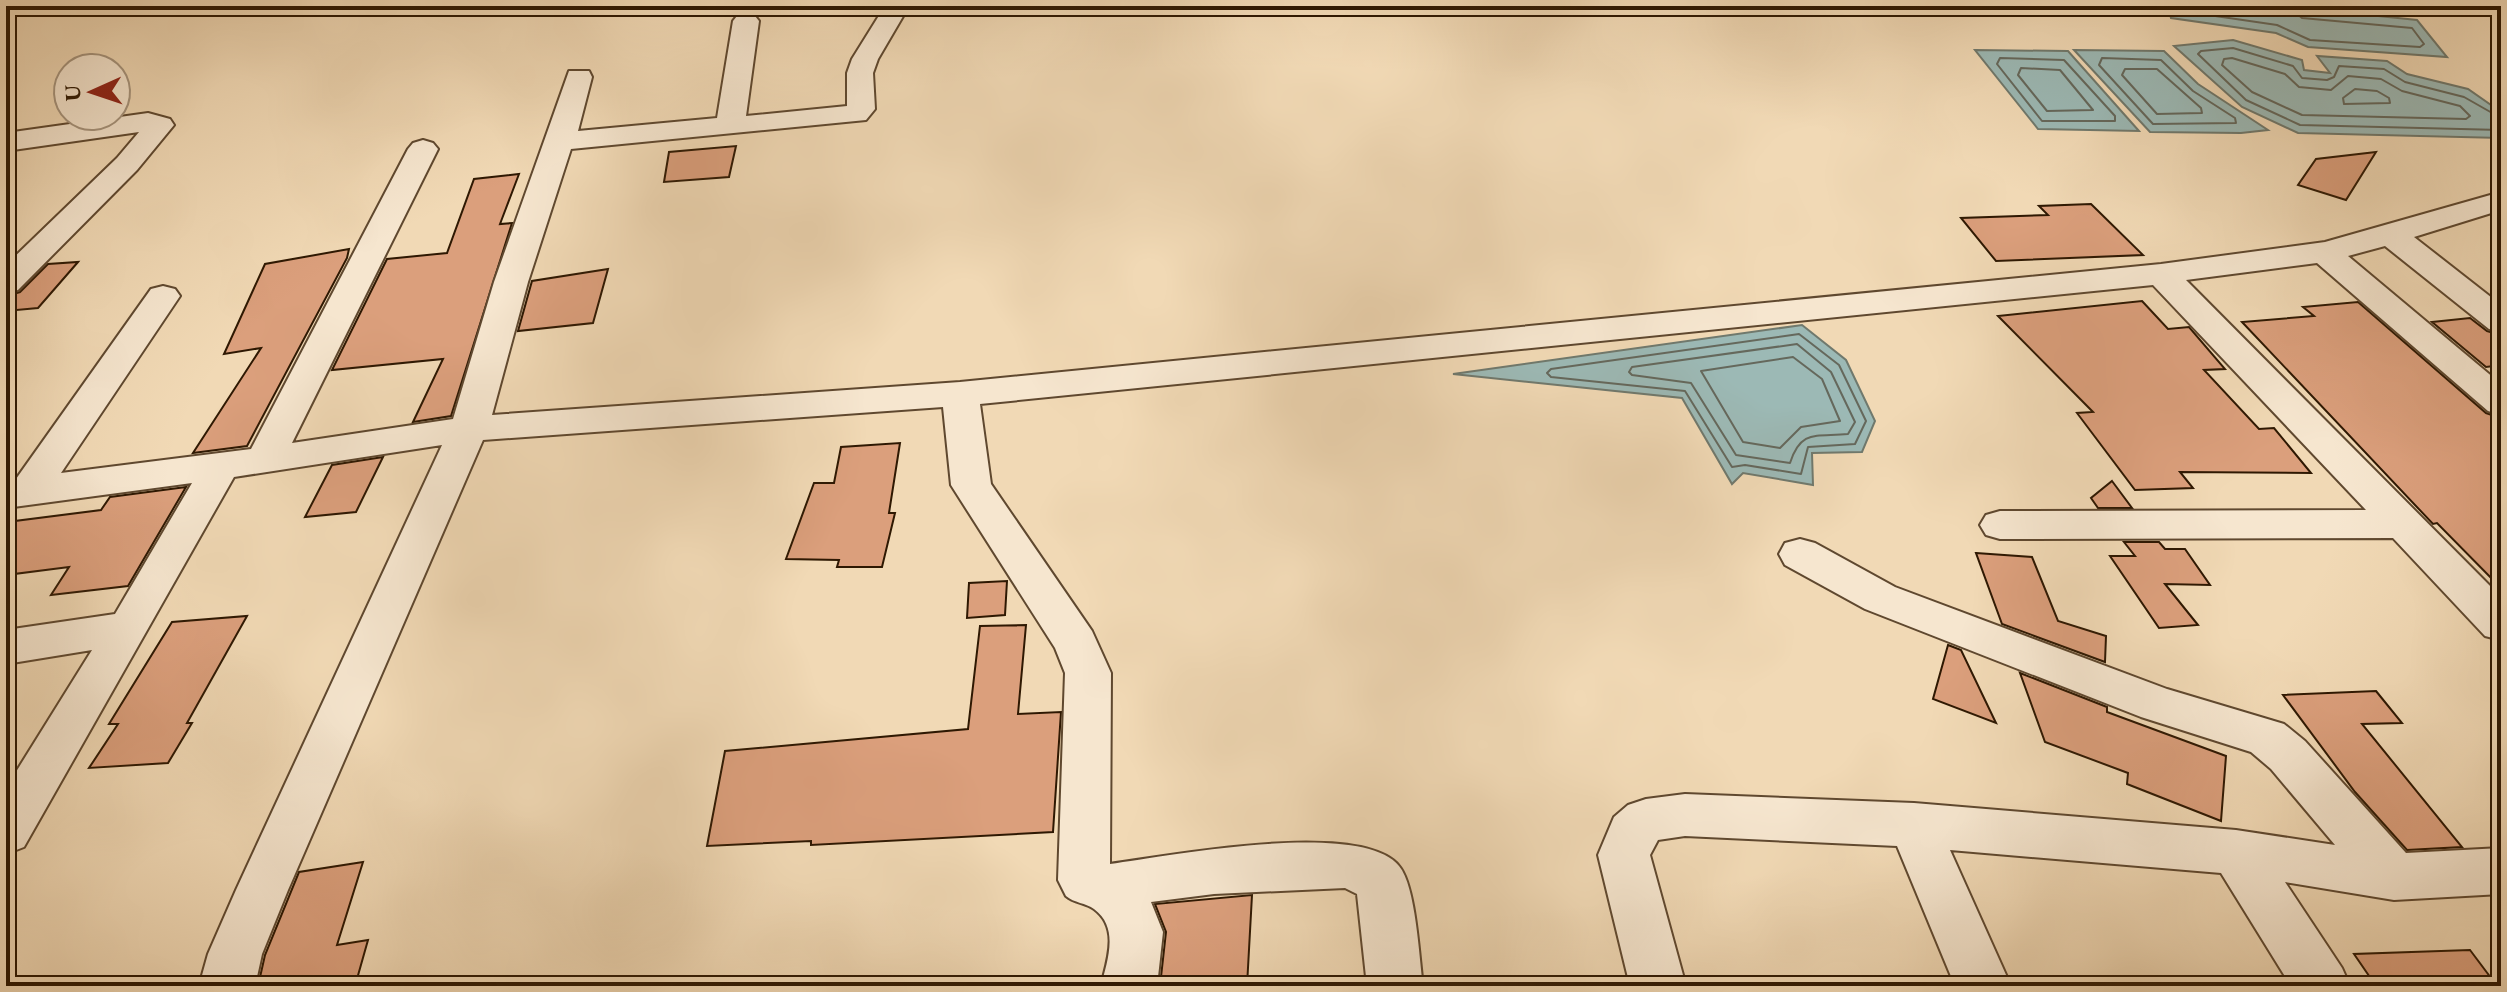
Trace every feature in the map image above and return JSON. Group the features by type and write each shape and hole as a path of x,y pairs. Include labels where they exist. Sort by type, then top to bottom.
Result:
{"street":[{"path":"560,143 856,114 861,109 860,73 865,59 897,6"},
{"path":"730,126 746,21"},
{"path":"227,986 235,954 262,890 469,429 511,282 560,143 579,77"},
{"path":"6,142 148,122 160,125 127,164 6,283"},
{"path":"6,832 129,628 242,463 423,149"},
{"path":"18,492 469,429 960,394 2161,274 2323,252 2501,201"},
{"path":"2391,235 2501,322"},
{"path":"2323,252 2501,403"},
{"path":"2161,274 2501,624"},
{"path":"18,492 163,296"},
{"path":"960,394 971,485 1076,643 1088,673 1084,880 1090,886 1108,887 1170,875 1345,865 1365,870 1381,882 1388,915 1395,986"},
{"path":"2000,525 2405,524"},
{"path":"1800,554 1880,598 2157,704 2267,738 2288,755 2394,877"},
{"path":"6,647 129,628"},
{"path":"1658,986 1624,855 1632,832 1646,820 1685,815 1914,825 2236,852 2394,877 2501,871"},
{"path":"1914,825 1983,986"},
{"path":"2236,852 2322,986"},
{"path":"1108,887 1137,924 1138,940 1129,986"}],"water":[{"path":"2174,6 2280,6 2417,20 2447,57 2308,47 2276,33 2171,18 2169,10"},
{"path":"2233,40 2302,60 2304,70 2330,73 2317,56 2387,61 2407,74 2468,89 2501,112 2501,138 2298,133 2242,107 2174,46"},
{"path":"1975,50 2068,51 2139,131 2038,129"},
{"path":"2074,50 2164,51 2198,84 2268,130 2241,133 2150,132"},
{"path":"1802,325 1846,360 1875,421 1862,452 1812,453 1813,485 1743,473 1732,484 1682,398 1453,374"}],"building":[{"path":"736,146 729,177 664,182 669,152"},
{"path":"2376,152 2346,200 2298,185 2316,159"},
{"path":"519,174 500,224 512,223 451,416 413,422 443,359 332,370 387,259 447,253 474,179"},
{"path":"2091,204 2143,255 1996,261 1961,218 2048,215 2039,206"},
{"path":"349,249 247,446 193,453 261,348 224,354 265,264"},
{"path":"78,262 38,308 6,311 6,296 20,292 48,264"},
{"path":"608,269 593,323 518,331 532,281"},
{"path":"2142,301 2168,329 2189,327 2225,369 2204,370 2259,429 2274,428 2311,473 2180,472 2193,488 2135,490 2077,413 2093,412 1998,316"},
{"path":"2358,302 2486,413 2501,418 2501,588 2437,523 2433,524 2242,322 2314,316 2303,307"},
{"path":"2470,318 2487,331 2501,335 2501,365 2486,367 2432,322"},
{"path":"900,443 889,513 895,513 882,567 837,567 839,560 786,559 814,483 834,483 841,447"},
{"path":"383,457 356,512 305,517 332,465"},
{"path":"2112,481 2132,508 2098,508 2091,498"},
{"path":"186,487 128,586 51,595 69,567 6,575 6,535 15,521 101,510 110,497"},
{"path":"2124,542 2159,542 2165,549 2185,549 2210,585 2165,584 2198,625 2159,628 2110,556 2135,556"},
{"path":"1976,553 2032,557 2058,621 2106,636 2105,662 2002,624"},
{"path":"1007,581 1005,615 967,618 969,583"},
{"path":"247,616 168,763 89,768 118,724 109,724 172,622"},
{"path":"1026,625 1018,714 1061,712 1053,832 811,845 811,841 707,846 725,751 968,729 980,626"},
{"path":"1948,645 1961,650 1996,723 1933,699"},
{"path":"2020,673 2107,707 2107,712 2226,756 2221,821 2127,784 2128,773 2045,742"},
{"path":"2376,691 2402,723 2362,724 2462,847 2407,850 2355,792 2283,695"},
{"path":"363,862 337,945 368,940 355,986 258,986 265,955 299,872"},
{"path":"1252,895 1247,986 1160,986 1166,932 1155,904"},
{"path":"2470,950 2497,986 2376,986 2354,954"}]}
